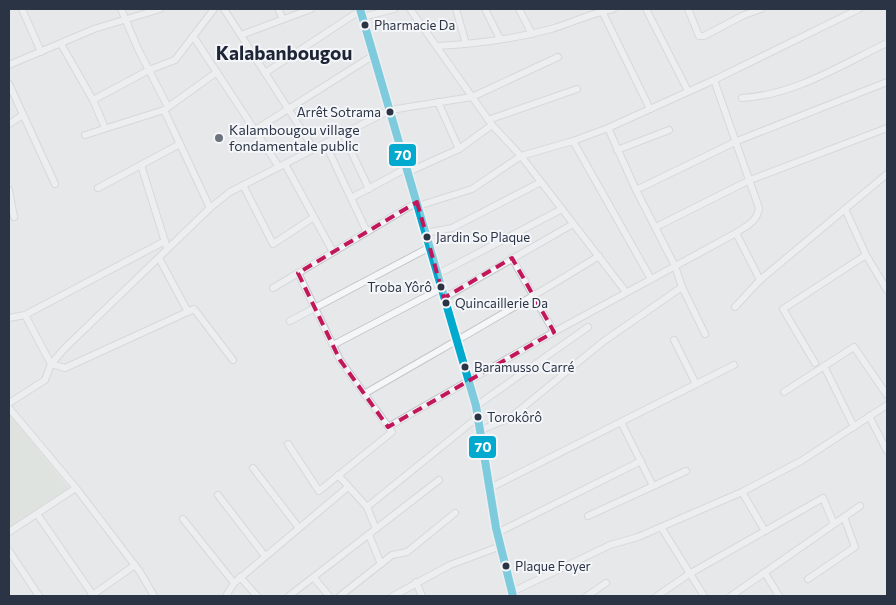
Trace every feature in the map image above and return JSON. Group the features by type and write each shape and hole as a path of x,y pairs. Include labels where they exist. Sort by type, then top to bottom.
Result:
{"street":[{"path":"22,9 41,52"},
{"path":"121,9 210,208"},
{"path":"9,65 94,29 160,9"},
{"path":"93,100 149,70 175,60 214,9"},
{"path":"224,9 314,149"},
{"path":"278,9 283,19"},
{"path":"241,35 312,9"},
{"path":"265,73 361,12 394,9"},
{"path":"410,9 490,123 521,156 626,292"},
{"path":"456,9 466,44"},
{"path":"485,9 500,39"},
{"path":"520,9 532,34"},
{"path":"437,46 466,44 532,34 552,29 602,10 613,9"},
{"path":"646,9 688,91"},
{"path":"688,9 699,36 704,36 744,15 762,9"},
{"path":"273,288 417,204 472,189 521,156 608,128 714,80 859,9"},
{"path":"602,10 650,109"},
{"path":"361,12 476,406 481,430 488,489 513,594 610,545 638,537 742,492 801,461 887,405"},
{"path":"193,36 255,130 282,165 333,252"},
{"path":"742,98 762,97 786,91 887,43"},
{"path":"61,44 93,100 105,128"},
{"path":"255,130 374,56"},
{"path":"9,403 45,380 51,364 65,348 210,208 230,192 390,110 472,97 558,57"},
{"path":"85,135 166,108 217,72"},
{"path":"388,427 468,380 736,233 754,221 759,214 759,208 714,80"},
{"path":"636,190 737,141 887,82"},
{"path":"9,84 55,184"},
{"path":"351,198 407,170 459,149 490,123 577,89"},
{"path":"438,102 459,149"},
{"path":"9,124 23,115"},
{"path":"608,128 636,190 675,266 682,287 704,334"},
{"path":"656,228 750,180 887,128"},
{"path":"617,150 669,130"},
{"path":"343,134 368,189"},
{"path":"573,140 651,279"},
{"path":"325,143 367,232"},
{"path":"98,188 180,144"},
{"path":"141,165 168,249"},
{"path":"735,306 760,280 887,174"},
{"path":"426,233 452,228 541,182"},
{"path":"243,186 273,244 314,217"},
{"path":"9,190 10,206 14,217"},
{"path":"438,274 562,209"},
{"path":"845,209 866,255 887,290"},
{"path":"444,298 573,224"},
{"path":"736,233 760,280"},
{"path":"9,318 25,315 165,242"},
{"path":"290,321 430,246"},
{"path":"815,363 784,309 866,255"},
{"path":"364,394 534,297 599,256"},
{"path":"159,258 188,312"},
{"path":"512,258 554,332"},
{"path":"288,444 318,490 392,432 340,360 298,273"},
{"path":"481,430 510,418 604,341 682,287"},
{"path":"333,345 442,288"},
{"path":"25,315 51,364 65,368 194,309 233,360"},
{"path":"476,406 588,327"},
{"path":"674,340 696,384"},
{"path":"784,392 854,347 887,396"},
{"path":"488,489 734,365"},
{"path":"824,366 854,427"},
{"path":"9,408 76,488 135,565 154,596"},
{"path":"870,416 887,451"},
{"path":"367,507 478,417"},
{"path":"621,422 654,486"},
{"path":"497,533 641,461"},
{"path":"253,468 299,528"},
{"path":"588,516 686,471"},
{"path":"338,476 367,507 376,529"},
{"path":"289,596 439,480"},
{"path":"226,596 240,577 348,487"},
{"path":"9,532 76,488"},
{"path":"742,492 766,531"},
{"path":"218,495 265,556"},
{"path":"657,596 690,574 823,498 834,524"},
{"path":"731,596 860,506"},
{"path":"340,596 392,555 407,552 455,513"},
{"path":"37,514 92,596 135,565"},
{"path":"808,579 855,547 844,517"},
{"path":"183,519 234,583"},
{"path":"660,527 704,596"},
{"path":"369,535 381,564"},
{"path":"393,596 450,564 501,546"},
{"path":"10,554 37,595"},
{"path":"764,573 779,596"},
{"path":"240,577 258,596"},
{"path":"314,578 329,596"},
{"path":"416,582 422,596"},
{"path":"587,596 606,583"}],"highlighted area":[{"path":"417,202 444,298 512,258 554,332 388,427 340,360 298,273"}],"shaded area":[{"path":"9,413 70,489 9,529"}],"transit line":[{"name":"70","path":"360,9 476,406 496,528 513,596"}],"place":[{"name":"Pharmacie Da","path":"365,25"},
{"name":"Arrêt Sotrama","path":"390,112"},
{"name":"Kalambougou village fondamentale public","path":"219,138"},
{"name":"Jardin So Plaque","path":"427,237"},
{"name":"Troba Yôrô","path":"441,287"},
{"name":"Quincaillerie Da","path":"446,303"},
{"name":"Baramusso Carré","path":"465,367"},
{"name":"Torokôrô","path":"478,417"},
{"name":"Plaque Foyer","path":"506,566"}],"district":[{"name":"Kalabanbougou","path":"284,53"}]}
